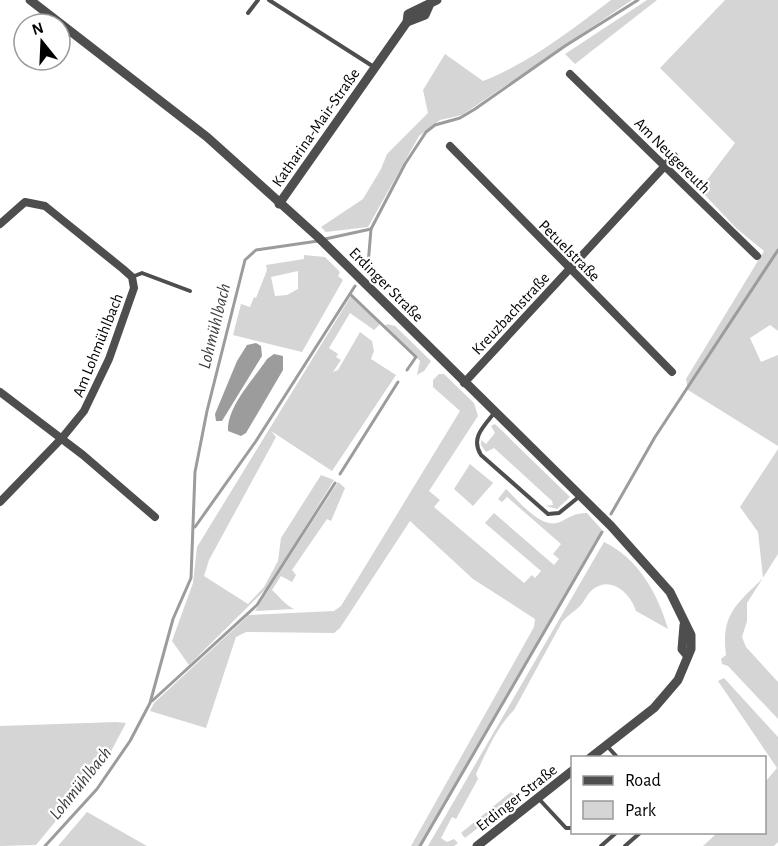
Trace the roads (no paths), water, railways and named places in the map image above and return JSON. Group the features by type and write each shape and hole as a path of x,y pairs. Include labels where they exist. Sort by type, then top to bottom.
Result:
{"street":[{"name":"Erdinger Straße","path":"30,0 207,137 329,247 580,496 664,584 678,604 684,625 682,649 687,655 678,680 666,697 592,756"},
{"name":"Katharina-Mair-Straße","path":"279,204 407,22 408,14 432,3"},
{"name":"Am Neugereuth","path":"570,74 757,256"},
{"name":"Petuelstraße","path":"450,146 672,372"},
{"name":"Kreuzbachstraße","path":"464,382 674,156"},
{"name":"Am Lohmühlbach","path":"0,224 25,202 45,206 132,278 132,297 107,363 84,411 62,438 0,502"},
{"path":"1,394 62,438 155,517"},
{"name":"Erdinger Straße","path":"477,846 571,773"}],"lane":[{"path":"248,14 258,0"},
{"name":"Katharina-Mair-Straße","path":"269,0 374,68"},
{"path":"132,278 142,273 190,291"},
{"path":"495,412 477,437 476,445 481,455 548,514 559,513 580,496"},
{"path":"606,745 616,756"},
{"path":"539,798 566,828 571,828"},
{"path":"601,846 615,834"},
{"path":"625,846 639,834"}],"waterway":[{"name":"Lohmühlbach","path":"325,239 371,229 405,164 426,132 435,125 460,118 475,109 565,46 638,0"},
{"name":"Lohmühlbach","path":"368,265 371,229"},
{"name":"Lohmühlbach","path":"45,846 97,789 130,741 150,703 173,619 191,578 195,472 207,411 245,260 256,250 318,241"},
{"path":"611,514 655,437 778,250"},
{"name":"Lohmühlbach","path":"195,527 256,441 355,286"},
{"name":"Lohmühlbach","path":"350,294 416,357 407,370"},
{"name":"Lohmühlbach","path":"340,474 398,382"},
{"name":"Lohmühlbach","path":"152,701 257,605 335,483"},
{"path":"420,846 602,532"}]}
